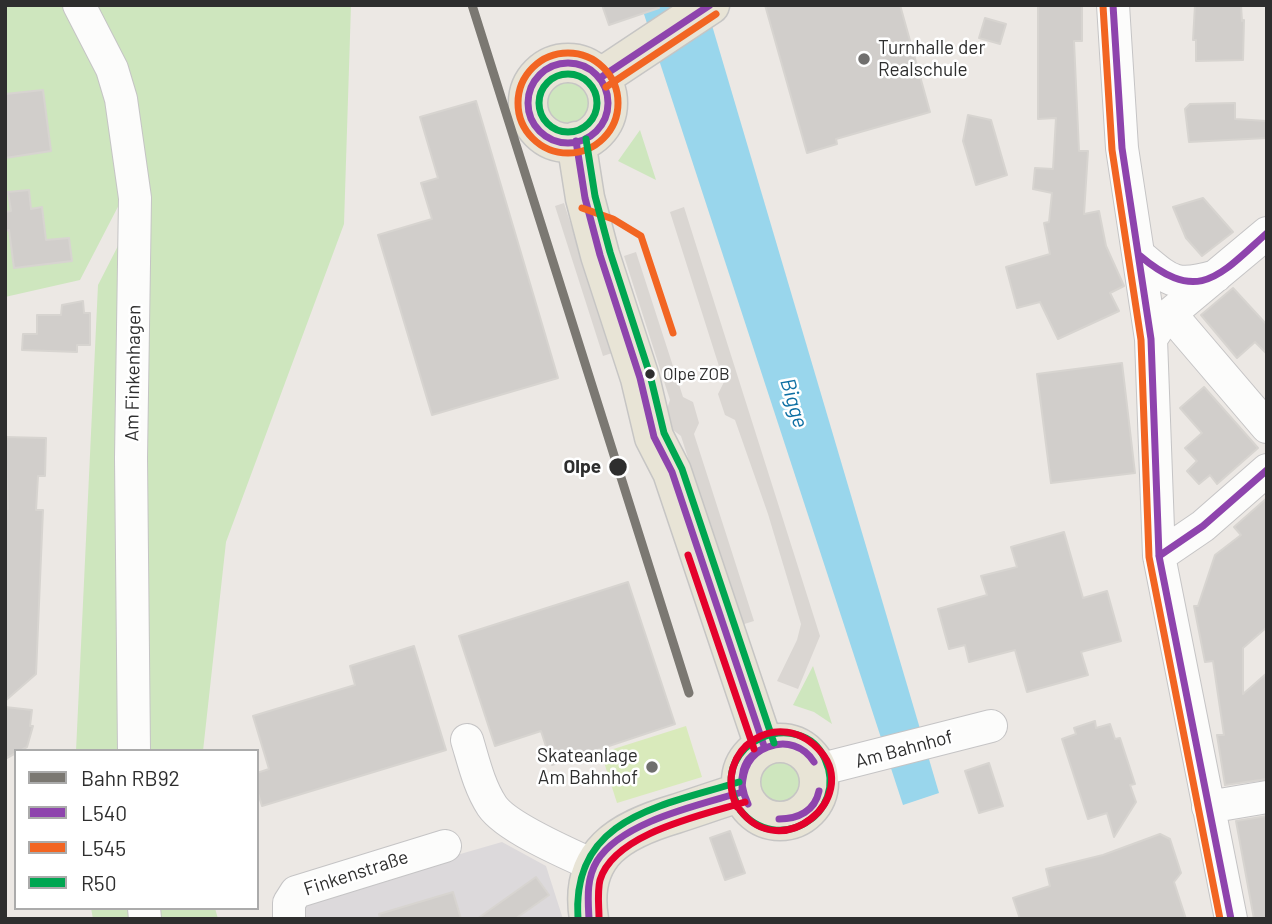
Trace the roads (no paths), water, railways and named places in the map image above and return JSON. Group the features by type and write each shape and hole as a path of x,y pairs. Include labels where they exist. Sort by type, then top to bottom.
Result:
{"main road":[{"path":"600,78 710,5"},
{"path":"579,64 600,78 606,89 607,114 592,135 576,141 553,140 541,132 532,121 528,95 543,71 555,65 579,64"},
{"path":"576,141 585,198 600,256 640,378 654,437 671,472 764,746"},
{"path":"791,743 813,758 818,771 818,795 802,815 791,820 766,819 755,813 742,792 741,781 747,760 764,746 791,743"},
{"path":"589,919 589,886 595,866 612,842 630,829 742,792"}],"street":[{"name":"Am Finkenhagen","path":"79,5 98,38 118,89 135,198 131,458 134,749"},
{"path":"1113,5 1122,148 1151,339 1159,556 1231,919"},
{"path":"1151,339 1164,319 1267,233"},
{"path":"1139,255 1159,271 1180,282 1188,284 1216,275"},
{"path":"1179,324 1267,427"},
{"path":"1159,556 1203,526 1267,470"},
{"name":"Am Bahnhof","path":"818,771 990,726"},
{"path":"467,740 480,781 494,809 548,843 595,866"},
{"path":"1208,807 1267,797"},
{"name":"Finkenstraße","path":"289,919 289,903 296,892 445,846"}],"water":[{"name":"Bigge","path":"641,5 706,5 939,793 903,805"}],"rail line":[{"name":"RB92","path":"472,5 689,693"}],"place":[{"name":"Turnhalle der Realschule","path":"864,59"},
{"name":"Olpe ZOB","path":"650,374"},
{"name":"Olpe","path":"618,467"},
{"name":"Skateanlage Am Bahnhof","path":"652,767"}]}
